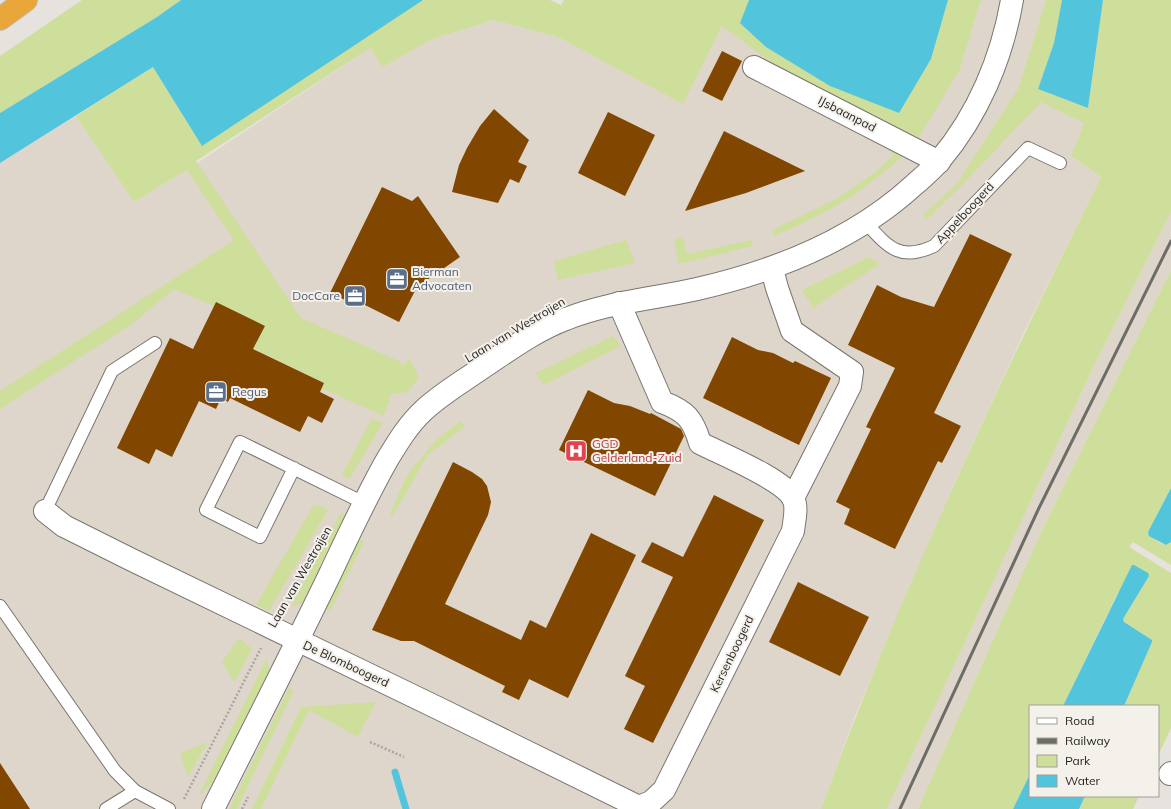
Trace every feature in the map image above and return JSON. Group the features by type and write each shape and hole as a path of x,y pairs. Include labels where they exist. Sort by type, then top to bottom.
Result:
{"highway":[{"path":"0,4 7,0"},
{"path":"0,19 26,0"}],"street":[{"name":"Laan van Westroijen","path":"213,809 364,503 405,430 423,411 443,394 552,325 589,310 697,289 772,269 808,254 866,222 895,202 939,162 959,136 979,101 998,56 1012,0"},
{"name":"IJsbaanpad","path":"754,67 939,162"},
{"path":"619,303 662,402 680,409 696,427 700,443 780,484 793,498 850,386 852,372 792,331 772,269"},
{"name":"Kersenboogerd","path":"644,806 664,790 793,531 795,512 793,498"},
{"name":"De Blomboogerd","path":"45,511 70,530 297,641 644,806"}],"lane":[{"name":"Appelboogerd","path":"866,222 891,248 901,252 914,253 924,251 934,246 1028,148 1060,163"},
{"path":"45,511 112,371 155,343"},
{"path":"294,468 260,537 206,510 240,442 294,468 364,503"},
{"path":"0,606 115,771 134,791 169,809"},
{"path":"106,809 134,791"}],"path":[{"name":"Laan van Westroijen","path":"182,802 271,628 305,568"},
{"path":"370,742 404,757"},
{"path":"242,809 249,795"}],"shaded area":[{"path":"981,0 1046,0 1018,89 1084,123 1071,156 1101,177 1025,330 956,480 854,718 821,809 0,809 0,163 76,116 134,202 187,170 370,48 383,67 430,40 494,20 558,37 682,103 722,26 960,69"},
{"path":"1171,212 1171,270 1042,530 918,809 887,809 1090,374"}],"green space":[{"path":"82,0 181,0 157,17 0,113 0,56"},
{"path":"423,0 550,0 561,5 564,0 749,0 741,23 899,113 931,59 948,0 981,0 960,69 919,137 890,126 778,67 722,26 683,104 558,37 494,20 430,40 383,67 370,48 196,161 301,318 399,361 402,365 410,359 419,378 408,392 391,394 384,416 318,387 319,380 253,348 260,326 174,289 132,324 0,409 0,391 234,240 187,170 134,202 76,116 153,67"},
{"path":"1046,0 1062,0 1054,43 1038,89 1088,108 1103,0 1171,0 1171,212 1090,374 887,809 821,809 884,648 952,489 1025,332 1101,177 1071,156 1084,123 1041,102 964,183 926,220 923,215 962,179 961,177 1018,89"},
{"path":"884,142 906,153 891,167 844,201 811,220 774,236 772,230 838,198 874,173 893,156"},
{"path":"683,237 687,254 752,240 753,246 679,264 674,240"},
{"path":"626,240 635,263 558,280 554,261"},
{"path":"869,257 880,264 813,308 802,290"},
{"path":"1171,270 1171,488 1148,532 1158,542 1166,545 1171,542 1171,565 1133,542 1129,547 1171,573 1171,728 1159,754 1159,705 1124,705 1152,640 1124,622 1123,619 1149,576 1118,592 1063,705 1029,705 1029,776 1013,809 918,809 1042,530"},
{"path":"613,336 621,346 544,385 536,373"},
{"path":"372,418 383,423 349,479 342,474"},
{"path":"460,421 465,426 427,456 393,516 390,514 407,475 435,441"},
{"path":"314,504 328,510 269,611 256,605"},
{"path":"341,513 347,517 302,603 291,607"},
{"path":"360,539 364,542 330,611 326,608"},
{"path":"239,638 252,649 234,682 222,662"},
{"path":"267,658 269,672 213,782 198,797"},
{"path":"289,688 294,690 237,809 229,809"},
{"path":"376,702 358,737 309,710 261,809 252,809 301,707"},
{"path":"208,742 188,777 180,753"},
{"path":"1085,797 1139,797 1133,809 1079,809"}],"water":[{"path":"181,0 423,0 202,146 153,67 0,163 0,113 157,17"},
{"path":"749,0 948,0 931,59 899,113 830,86 766,47 740,23"},
{"path":"1062,0 1103,0 1088,108 1038,89 1054,43"},
{"path":"1171,488 1171,542 1166,545 1149,536 1148,532"},
{"path":"1132,565 1134,565 1148,573 1149,576 1123,619 1124,622 1152,640 1152,642 1124,705 1063,705"},
{"path":"1029,776 1029,797 1085,797 1079,809 1013,809"}],"building":[{"path":"722,51 742,61 722,101 702,91"},
{"path":"494,109 529,140 518,162 527,166 519,183 510,179 498,203 452,192 459,165 467,148 480,126"},
{"path":"608,112 655,135 625,196 578,173"},
{"path":"724,131 805,171 746,193 685,211"},
{"path":"382,187 412,201 418,196 460,257 417,287 399,322 357,301 356,305 330,293"},
{"path":"970,234 1012,254 934,413 961,426 942,463 938,461 895,549 844,524 850,509 836,502 871,429 866,427 895,368 848,345 877,285 901,297 934,307"},
{"path":"216,302 265,326 253,349 324,383 320,392 334,399 322,423 308,416 300,432 230,398 228,402 221,398 216,409 199,401 172,457 156,449 149,464 117,448 170,338 193,349"},
{"path":"732,337 758,350 773,353 793,363 795,361 831,378 799,445 703,398"},
{"path":"588,390 614,403 630,406 650,414 651,413 681,429 684,436 655,496 559,450"},
{"path":"453,462 482,479 487,486 491,502 488,515 445,604 521,640 530,620 546,628 591,533 636,555 568,698 529,679 519,700 502,692 505,686 414,641 401,641 372,630"},
{"path":"714,495 764,520 653,743 624,729 645,686 625,676 673,577 641,562 652,542 683,557"},
{"path":"798,582 869,617 840,676 769,642"},
{"path":"0,763 30,809 0,809"}],"waterway":[{"path":"395,772 406,809"}],"railway":[{"path":"900,809 1038,510 1171,241"}],"place":[{"name":"Bierman Advocaten","path":"397,279"},
{"name":"DocCare","path":"355,296"},
{"name":"Regus","path":"216,392"},
{"name":"GGD Gelderland-Zuid","path":"576,451"}]}
